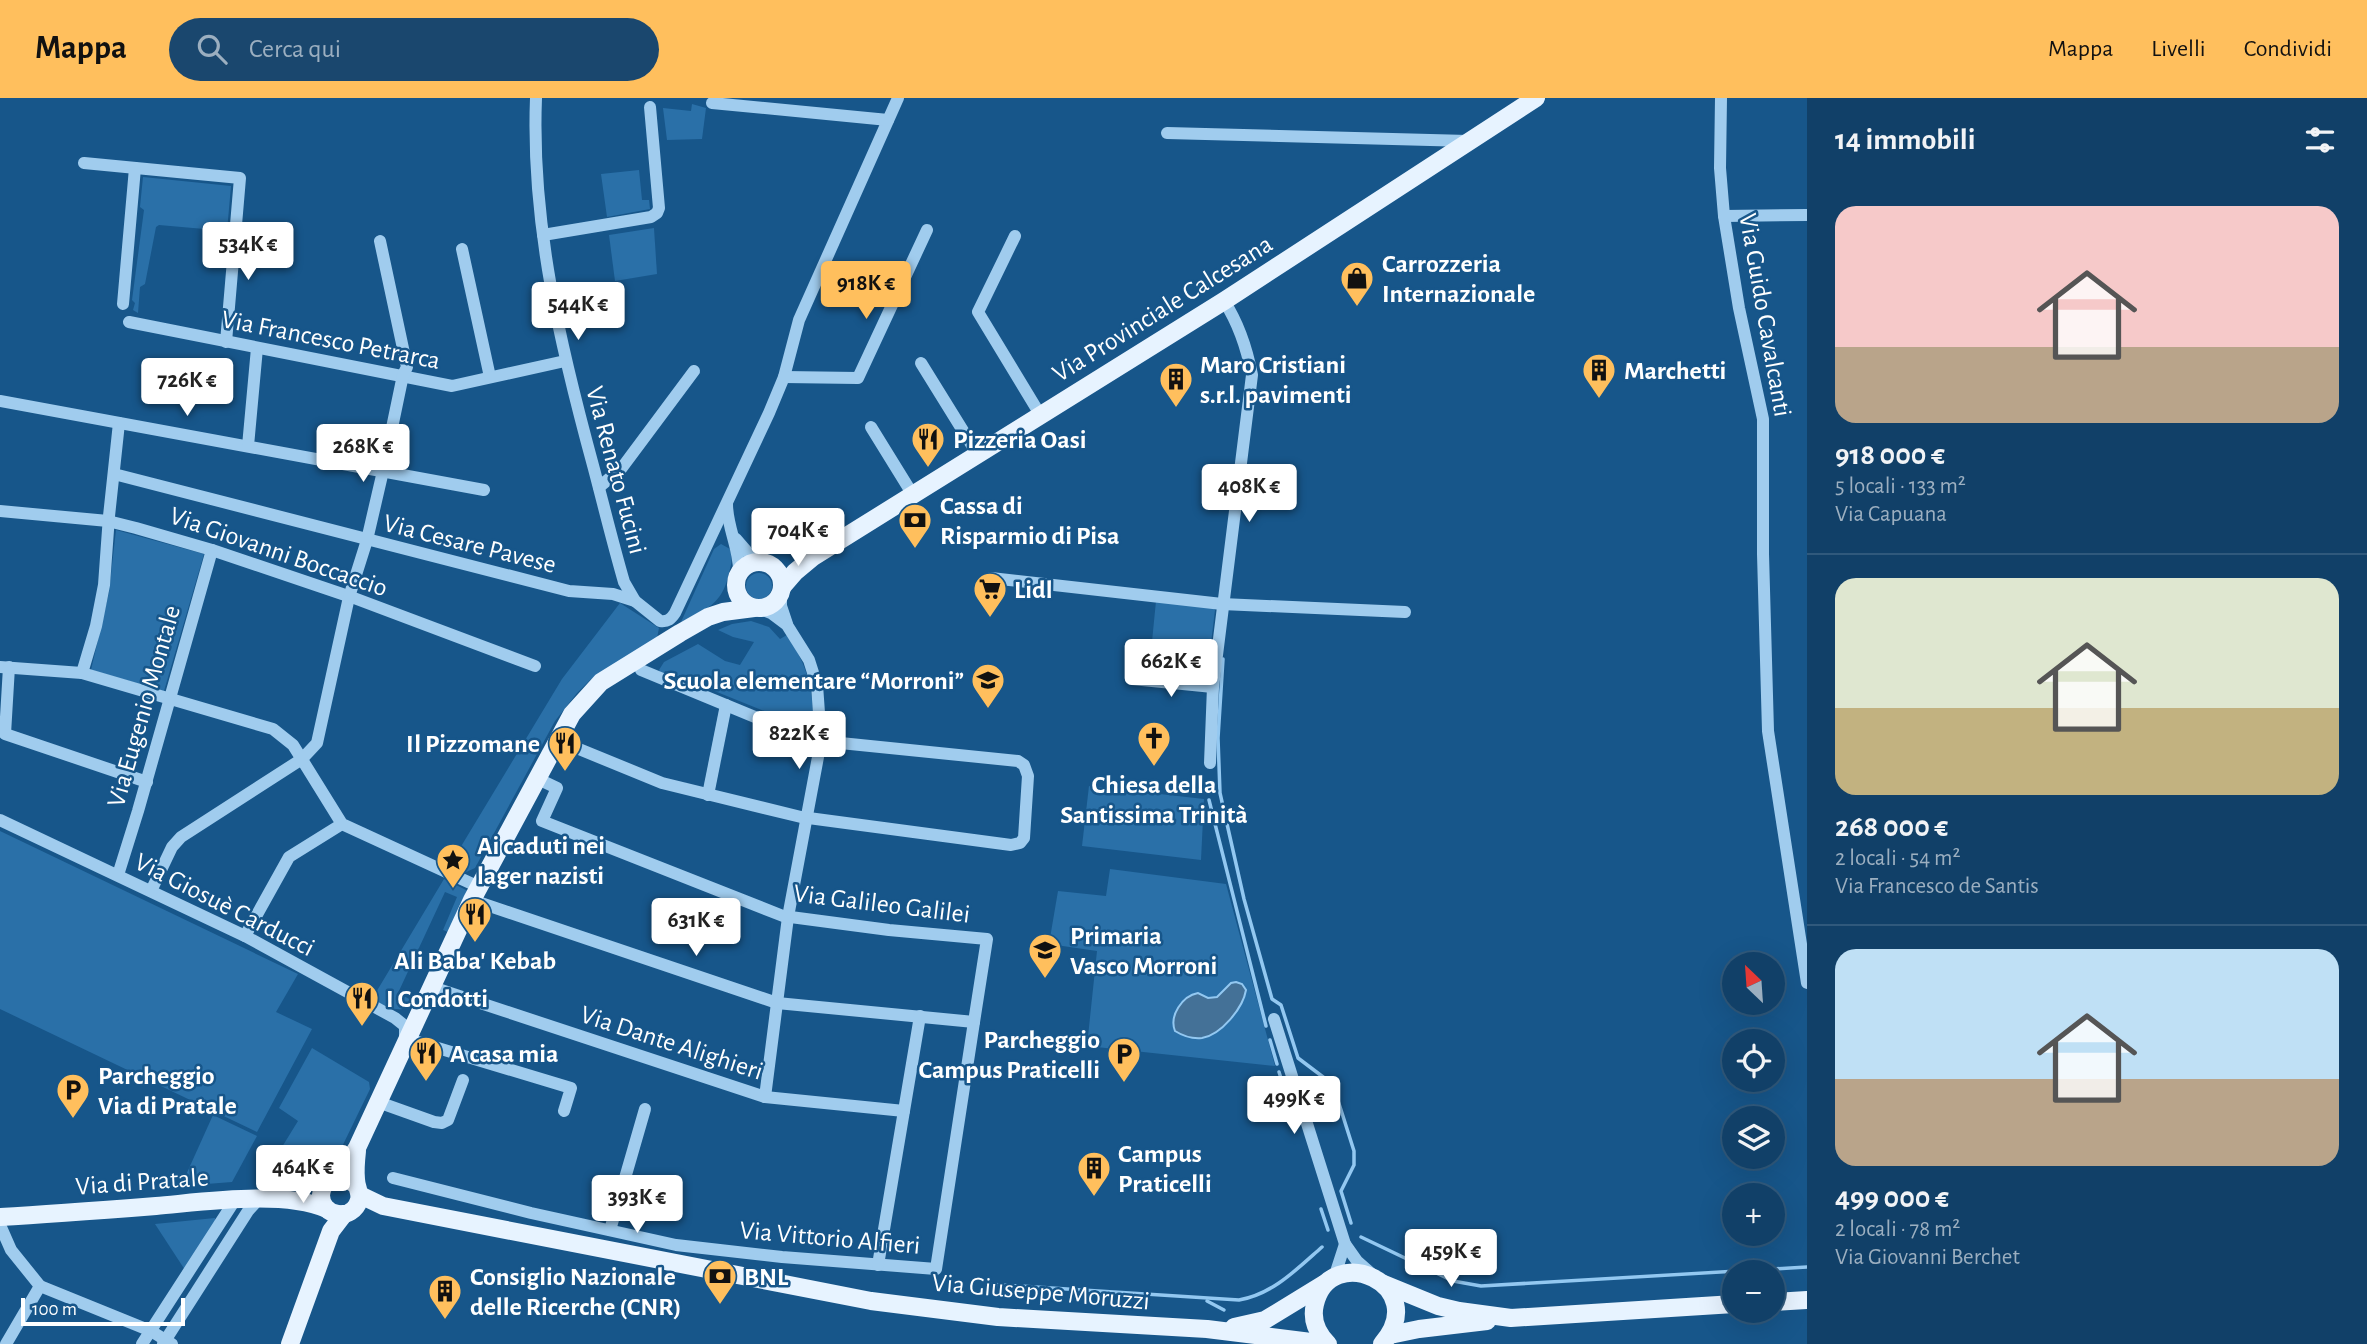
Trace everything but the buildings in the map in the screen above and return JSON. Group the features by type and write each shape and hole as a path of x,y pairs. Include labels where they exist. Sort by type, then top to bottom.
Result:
{"main road":[{"name":"Via Provinciale Calcesana","path":"781,590 795,572 813,557 1224,301 1536,98"},
{"name":"Via Provinciale Calcesana","path":"767,565 788,567 813,557"},
{"path":"338,1177 357,1148 475,894 576,708 601,682 708,617 727,600 749,564 767,565 782,580 781,590 773,604 708,617"},
{"path":"737,580 743,603 757,608"},
{"path":"290,1344 331,1231 345,1204 357,1148"},
{"path":"338,1177 350,1179 345,1204 322,1200 322,1191 328,1181 338,1177"},
{"name":"Via di Pratale","path":"287,1201 322,1191"},
{"name":"Via di Pratale","path":"0,1217 235,1200 345,1204"},
{"name":"Via Giuseppe Moruzzi","path":"345,1204 383,1206 582,1246 612,1260 803,1298 872,1301 998,1317 1207,1329 1328,1344"},
{"path":"1328,1344 1317,1328 1314,1311 1317,1296 1332,1279 1355,1272 1438,1306 1511,1318"},
{"name":"Via Giuseppe Moruzzi","path":"1207,1329 1265,1320 1332,1279"},
{"path":"1379,1280 1391,1293 1396,1308 1395,1320 1386,1340"},
{"path":"1785,1301 1807,1300"},
{"path":"1386,1340 1419,1329 1511,1318 1722,1305"}],"street":[{"name":"Via Renato Fucini","path":"536,98 537,162 543,235 565,361 624,582 635,601"},
{"path":"635,601 655,618 665,622 672,618 784,377 799,320 898,98"},
{"name":"Via Guido Cavalcanti","path":"1721,98 1720,158 1724,216 1739,308 1763,419 1767,707 1789,877 1807,983"},
{"path":"712,103 888,120"},
{"path":"543,235 657,214 659,208 650,107"},
{"path":"1167,134 1471,141"},
{"path":"84,163 240,178 226,342"},
{"path":"123,304 135,168"},
{"path":"1724,216 1807,215"},
{"path":"784,377 858,378 927,230"},
{"path":"1015,236 978,312 1041,416"},
{"path":"152,891 172,847 181,836 302,759 317,743 349,597 367,540 403,375 407,368 380,241"},
{"path":"462,250 490,377"},
{"path":"1210,763 1213,687 1252,375 1237,323 1224,301"},
{"name":"Via Francesco Petrarca","path":"129,322 452,386 565,361"},
{"path":"248,446 257,348"},
{"path":"921,363 978,455"},
{"path":"599,487 621,468 694,371"},
{"path":"0,401 484,490"},
{"path":"82,673 96,626 104,585 119,423"},
{"path":"871,427 913,495"},
{"name":"Via Cesare Pavese","path":"114,474 569,591 613,594 635,601"},
{"path":"727,500 730,532 738,557 737,580"},
{"name":"Via Giovanni Boccaccio","path":"0,511 108,521 212,550 535,666"},
{"path":"709,538 730,532"},
{"path":"730,532 749,554 767,565"},
{"name":"Via Eugenio Montale","path":"118,875 212,550"},
{"path":"991,578 1222,604 1405,612"},
{"path":"613,594 624,582"},
{"path":"765,1097 789,916 821,741 820,708 814,672 806,653 787,625 781,606 781,590"},
{"path":"757,608 771,613 787,625"},
{"path":"146,782 5,734 5,667 82,673 268,727 285,737 302,759 342,824 475,894 778,1003 974,1022"},
{"path":"557,740 662,783 807,818 1011,845 1020,843 1024,838 1028,776 1022,763 811,740 640,670"},
{"path":"1132,679 1213,687"},
{"path":"708,795 726,705"},
{"name":"Via Galileo Galilei","path":"536,778 557,788 542,821 789,916 889,930 987,939 974,1022"},
{"name":"Via Giosuè Carducci","path":"0,820 245,936 401,1021 406,1030 406,1044"},
{"path":"245,936 289,857 342,824"},
{"name":"Via Dante Alighieri","path":"432,987 765,1097 904,1111"},
{"path":"878,1265 920,1016"},
{"path":"1274,1019 1345,1244 1357,1261 1379,1280"},
{"name":"Via Vittorio Alfieri","path":"393,1178 491,1204 694,1248 936,1269 974,1022"},
{"path":"406,1044 571,1088 564,1111"},
{"path":"378,1102 442,1123 448,1121 463,1080"},
{"path":"610,1230 645,1109"},
{"path":"142,1344 235,1200"},
{"path":"0,1225 11,1250 40,1286 151,1331 167,1342 248,1211 258,1200"},
{"path":"1332,1279 1345,1244"},
{"path":"6,1344 40,1286"}],"shaded area":[{"path":"692,104 706,108 702,139 667,140 663,108 691,111"},
{"path":"639,170 642,200 649,200 650,209 607,217 601,174"},
{"path":"143,177 231,186 227,231 159,225 156,227 145,284 140,287 138,313 133,310 135,303 132,300 144,210 140,207"},
{"path":"654,228 657,274 615,281 609,235"},
{"path":"116,530 204,554 164,691 91,670 109,592"},
{"path":"721,544 730,549 731,560 722,593 707,609 686,622 681,622 714,549"},
{"path":"759,573 768,577 772,586 768,595 759,599 750,595 746,586 750,577"},
{"path":"1156,601 1215,610 1207,676 1149,672"},
{"path":"620,603 659,628 657,638 590,680 577,693 555,721 475,868 462,874 448,868 562,679"},
{"path":"751,621 769,627 780,639 787,635 794,647 805,668 810,688 814,725 809,729 665,671 663,676 659,670 664,662 698,644 725,661 740,665 754,642 718,630 732,624"},
{"path":"1089,786 1204,799 1201,860 1082,846"},
{"path":"0,831 298,974 276,1012 312,1029 257,1132 0,1009"},
{"path":"1110,869 1226,884 1275,1066 1087,1046 1097,951 1049,944 1058,891 1106,896"},
{"path":"444,879 468,891 448,932 443,930 457,897 445,892 398,993 413,1001 409,1006 400,1009 388,1007 372,999"},
{"path":"1231,983 1242,984 1246,990 1241,1005 1216,1032 1195,1038 1175,1031 1175,1013 1182,1002 1198,993 1208,998 1217,997"},
{"path":"312,1048 369,1082 370,1089 338,1155 314,1180 297,1185 258,1186 298,1121 279,1108"},
{"path":"213,1115 257,1136 232,1182 181,1186"},
{"path":"215,1218 185,1270 155,1224"}],"waterway":[{"path":"1223,659 1218,738 1220,793 1244,899 1272,999 1281,1005 1298,1058 1331,1083 1335,1091 1354,1151 1354,1165 1341,1191 1351,1223"},
{"path":"1209,800 1266,1026"},
{"path":"1270,1040 1277,1064"},
{"path":"1279,1072 1295,1122"},
{"path":"1321,1209 1328,1230"},
{"path":"1361,1237 1453,1281 1481,1286 1807,1267"},
{"path":"987,1284 1239,1300 1274,1286 1322,1247"},
{"path":"1207,1301 1224,1310"}],"place":[{"name":"Carrozzeria Internazionale","path":"1357,308"},
{"name":"Marchetti","path":"1599,400"},
{"name":"Maro Cristiani s.r.l. pavimenti","path":"1176,409"},
{"name":"Pizzeria Oasi","path":"928,469"},
{"name":"Cassa di Risparmio di Pisa","path":"915,550"},
{"name":"Lidl","path":"990,619"},
{"name":"Scuola elementare “Morroni”","path":"988,710"},
{"name":"Chiesa della Santissima Trinità","path":"1154,768"},
{"name":"Il Pizzomane","path":"565,773"},
{"name":"Ai caduti nei lager nazisti","path":"453,890"},
{"name":"Ali Baba' Kebab","path":"475,944"},
{"name":"Primaria Vasco Morroni","path":"1045,980"},
{"name":"I Condotti","path":"362,1028"},
{"name":"A casa mia","path":"426,1083"},
{"name":"Parcheggio Campus Praticelli","path":"1124,1084"},
{"name":"Parcheggio Via di Pratale","path":"73,1120"},
{"name":"Campus Praticelli","path":"1094,1198"},
{"name":"BNL","path":"720,1306"},
{"name":"Consiglio Nazionale delle Ricerche (CNR)","path":"445,1321"}]}
